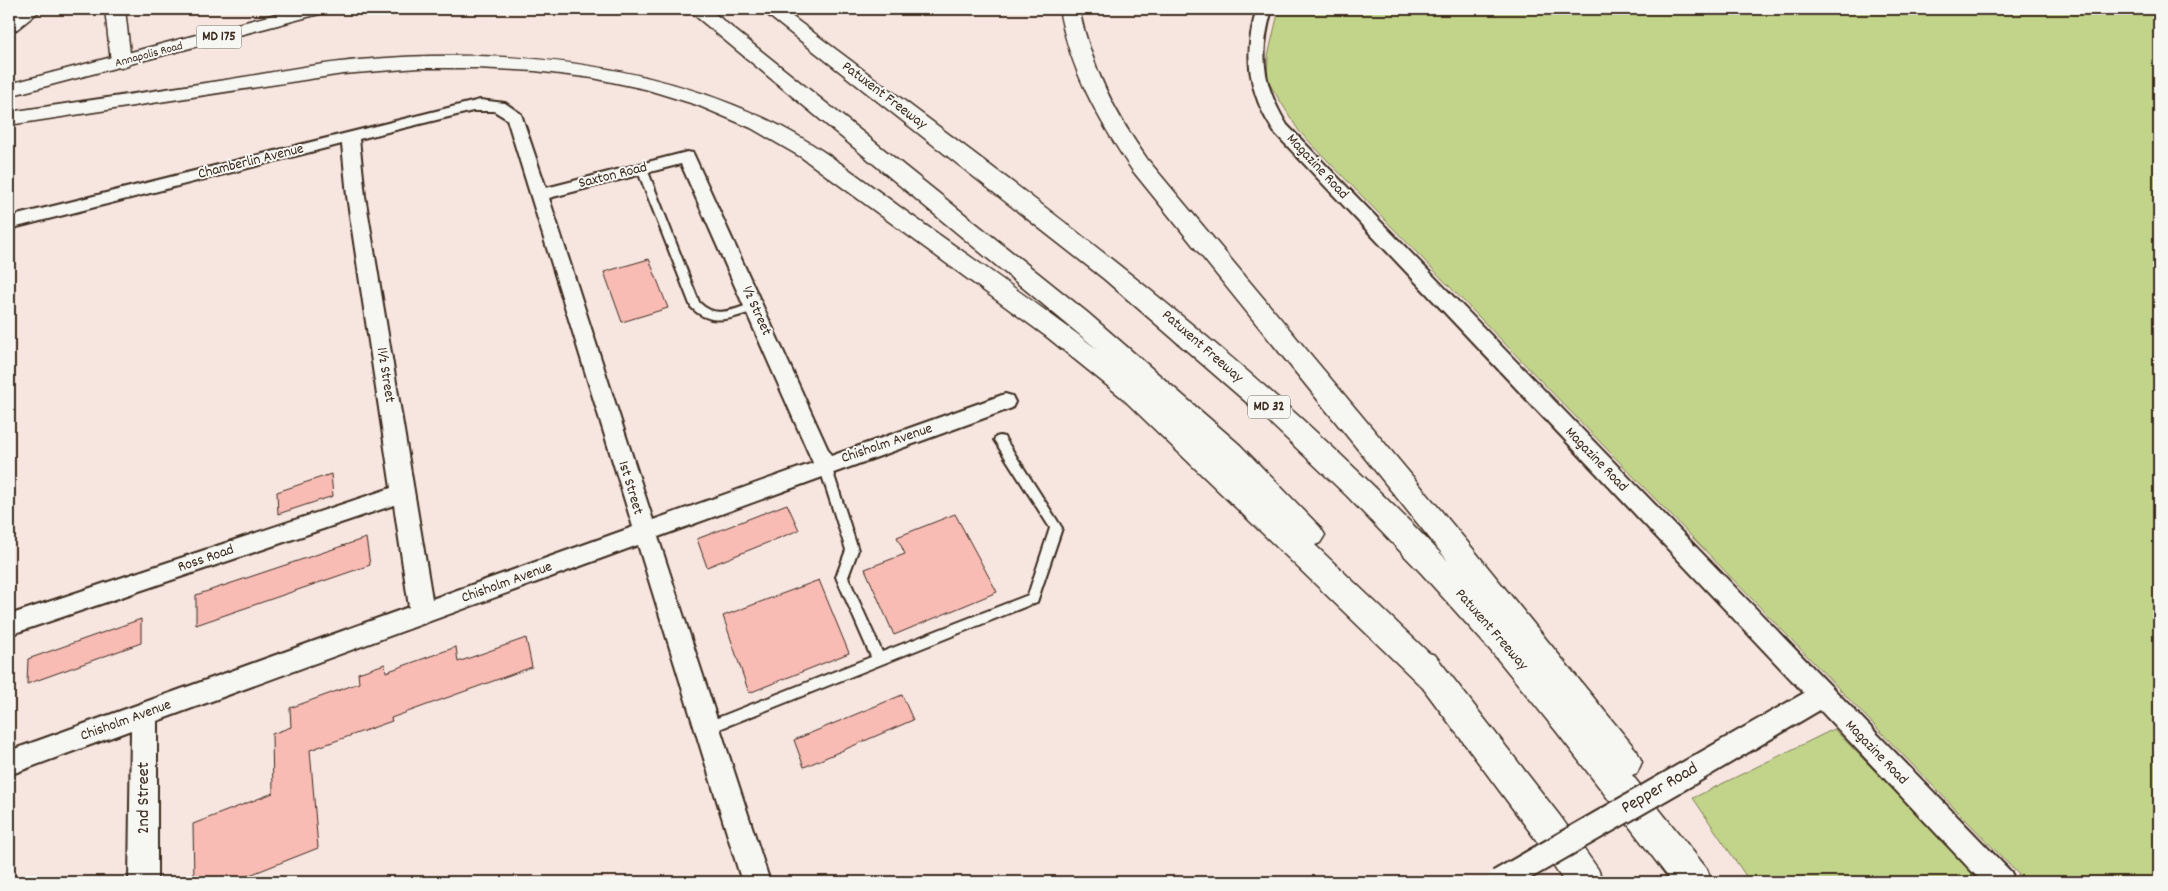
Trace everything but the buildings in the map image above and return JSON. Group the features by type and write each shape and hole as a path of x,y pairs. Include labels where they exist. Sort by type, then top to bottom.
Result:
{"main road":[{"path":"9,26 32,9"},
{"path":"115,9 121,62"},
{"name":"Annapolis Road","path":"9,90 316,9"},
{"path":"697,9 1018,267 1139,370 1224,447 1306,530 1436,680 1548,828 1585,882"},
{"name":"Patuxent Freeway","path":"770,9 1135,291 1206,349 1362,493 1434,565 1507,647 1626,792 1694,882"},
{"path":"1069,9 1077,47 1098,99 1117,133 1140,165 1527,638 1642,784 1708,882"},
{"path":"9,119 357,66 449,61 541,64 587,70 630,78 702,98 778,132 801,147 1056,331 1129,390 1203,457 1436,680"}],"street":[{"name":"Magazine Road","path":"1264,9 1255,44 1254,65 1266,106 1280,128 1821,696 2001,882"},
{"name":"Chamberlin Avenue","path":"9,224 466,107 494,105"},
{"name":"1st Street","path":"494,105 503,107 515,118 644,534 756,882"},
{"name":"1½ Street","path":"350,136 356,196 422,613"},
{"name":"Saxton Road","path":"539,195 687,157"},
{"name":"½ Street","path":"687,157 825,466"},
{"name":"Chisholm Avenue","path":"9,763 1005,402"},
{"name":"Ross Road","path":"9,625 404,493"},
{"name":"Pepper Road","path":"1500,882 1821,696"},
{"name":"2nd Street","path":"143,882 144,714"}],"lane":[{"path":"642,169 695,304 702,314 712,318 754,307"},
{"path":"706,728 1034,598 1056,528 1000,440"},
{"path":"825,466 852,550 842,578 879,660"}],"green space":[{"path":"1279,9 2159,9 2159,882 2026,882 1299,131 1267,80 1268,56"},
{"path":"1834,729 1983,882 1750,882 1693,798"}]}
